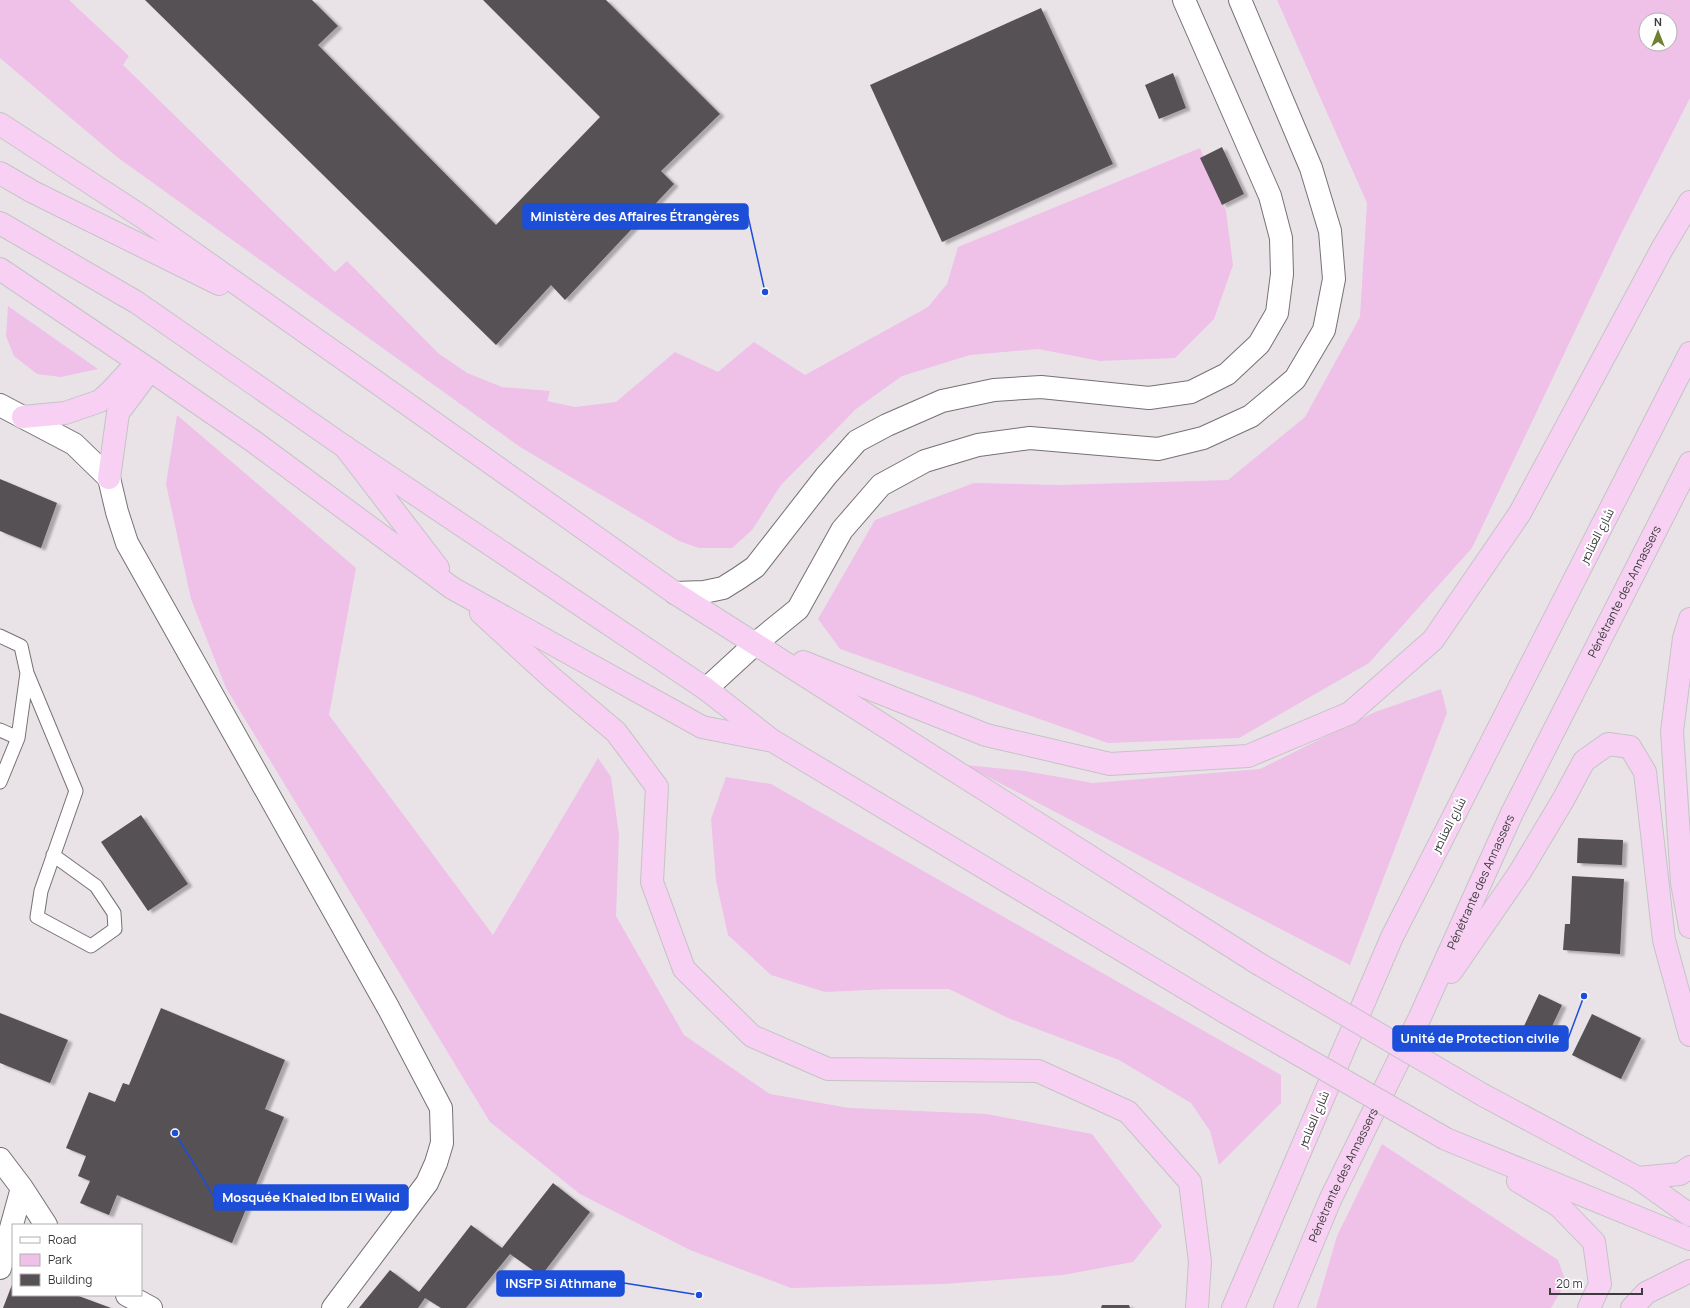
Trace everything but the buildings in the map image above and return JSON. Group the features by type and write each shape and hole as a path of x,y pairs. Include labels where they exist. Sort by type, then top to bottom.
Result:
{"highway":[{"path":"0,124 141,216 675,593 1259,964 1483,1095 1638,1178 1690,1215"},
{"path":"0,173 33,192 281,314"},
{"path":"755,644 986,735 1110,764 1248,756 1350,713 1433,640 1520,513 1662,250 1690,202"},
{"path":"0,224 136,302 345,447 706,689 773,741 1225,1012 1559,1206 1594,1242 1600,1284 1589,1308"},
{"path":"0,269 144,366 253,442 452,588 552,678 616,732 657,787 652,882 684,970 752,1036 828,1068 1038,1071 1128,1112 1190,1182 1200,1262 1197,1308"},
{"name":"شارع العناصر","path":"1233,1308 1392,937 1690,353"},
{"path":"23,417 65,413 100,401 144,366"},
{"path":"109,478 118,413 144,366"},
{"path":"345,447 452,588 702,727 773,741"},
{"name":"Pénétrante des Annassers","path":"1285,1308 1330,1200 1420,1017 1512,813 1690,464"},
{"path":"1690,619 1684,638 1672,731 1682,883 1690,927"},
{"path":"1420,1017 1520,872 1563,800 1584,761 1608,744 1630,747 1645,772 1664,940 1690,1035"},
{"path":"1446,1139 1690,1239"},
{"path":"1638,1178 1680,1174 1690,1168"},
{"path":"1632,1308 1646,1293 1690,1271"},
{"path":"1297,1308 1300,1274"}],"street":[{"path":"675,593 704,592 723,588 755,567 826,476 857,441 887,425 942,401 994,390 1041,387 1149,398 1191,392 1227,374 1259,344 1276,313 1282,274 1281,238 1270,196 1184,0"},
{"path":"706,689 755,644 798,609 842,530 881,485 925,461 978,444 1030,438 1158,449 1203,438 1251,416 1295,379 1324,330 1334,279 1330,231 1311,168 1240,0"},
{"path":"0,405 74,444 109,478 117,512 127,543 389,1009 440,1108 442,1143 436,1163 427,1183 333,1308"},
{"path":"0,1159 22,1188 45,1224"},
{"path":"12,1224 22,1188"},
{"path":"0,1268 12,1224"},
{"path":"129,1296 151,1308"}],"lane":[{"path":"0,636 21,646 27,673 76,791 53,855 41,891 37,917 91,946 115,929 114,913 96,886 53,855"},
{"path":"0,782 18,738 27,673"},
{"path":"0,730 18,738"}],"green space":[{"path":"0,0 69,0 129,56 123,65 335,272 347,261 438,353 467,373 502,387 550,391 547,401 575,407 616,402 675,352 718,372 754,342 805,375 928,307 947,284 958,247 1200,148 1226,211 1233,265 1214,319 1175,358 1100,361 1038,349 970,355 902,376 856,409 781,485 752,530 732,548 699,548 679,541 520,447 117,157 0,58"},
{"path":"1277,0 1690,0 1690,98 1620,236 1472,548 1369,663 1239,738 1108,743 840,649 818,619 875,520 974,483 1060,485 1228,480 1305,417 1360,317 1367,203"},
{"path":"8,306 98,369 61,377 37,374 14,356 6,336"},
{"path":"177,415 356,568 329,715 493,935 598,758 611,777 619,835 616,916 684,1035 770,1094 849,1108 987,1114 1092,1134 1162,1226 1133,1262 1063,1275 943,1284 791,1288 690,1250 580,1194 490,1122 226,688 191,599 166,484"},
{"path":"1441,689 1447,713 1350,965 965,765 1025,771 1093,783 1260,769 1375,712"},
{"path":"726,777 771,784 1281,1075 1281,1103 1219,1165 1210,1131 1191,1103 1119,1060 1008,1018 949,989 889,989 825,992 771,975 728,935 716,881 711,819"},
{"path":"1382,1144 1558,1260 1566,1282 1551,1308 1316,1308 1337,1236"}],"place":[{"name":"Ministère des Affaires Étrangères","path":"765,292"},
{"name":"Unité de Protection civile","path":"1584,996"},
{"name":"Mosquée Khaled Ibn El Walid","path":"175,1133"},
{"name":"INSFP Si Athmane","path":"699,1295"}]}
